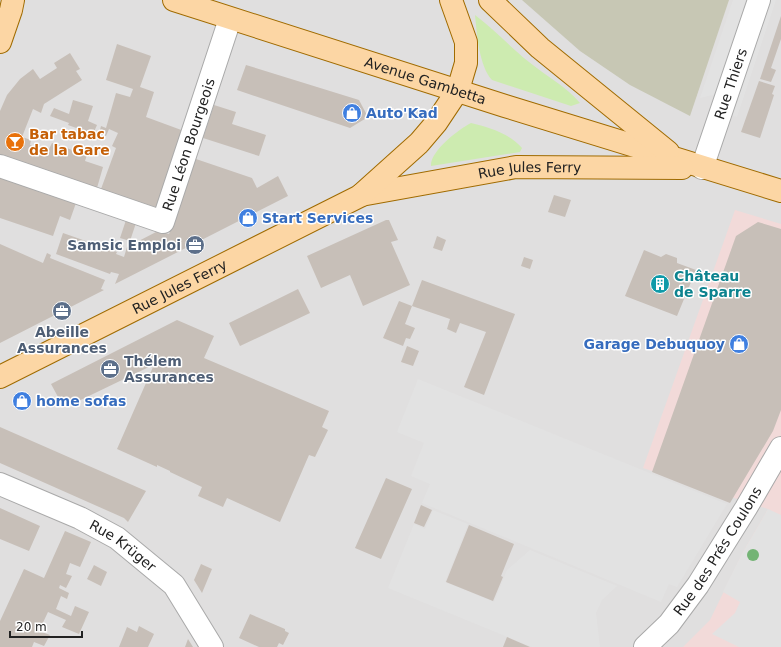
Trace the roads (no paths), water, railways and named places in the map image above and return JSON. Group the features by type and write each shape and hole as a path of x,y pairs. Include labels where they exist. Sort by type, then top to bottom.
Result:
{"main road":[{"path":"0,42 13,0"},
{"name":"Avenue Gambetta","path":"174,0 702,168 781,191"},
{"name":"Rue Jules Ferry","path":"0,377 360,196 419,143 436,122 458,90 466,63 466,42 450,0"},
{"name":"Avenue Gambetta","path":"490,0 540,48 677,159"},
{"name":"Rue Jules Ferry","path":"360,196 516,167 702,168"}],"street":[{"name":"Rue Thiers","path":"702,168 759,0"},
{"name":"Rue Léon Bourgeois","path":"0,166 163,222 230,19"},
{"name":"Rue des Prés Coulons","path":"645,647 669,624 722,533 781,449"},
{"name":"Rue Krüger","path":"0,484 80,518 117,538 174,585 212,647"}],"place":[{"name":"Auto'Kad","path":"352,113"},
{"name":"Bar tabac de la Gare","path":"15,142"},
{"name":"Start Services","path":"248,218"},
{"name":"Samsic Emploi","path":"195,245"},
{"name":"Château de Sparre","path":"660,284"},
{"name":"Abeille Assurances","path":"62,311"},
{"name":"Garage Debuquoy","path":"739,344"},
{"name":"Thélem Assurances","path":"110,369"},
{"name":"home sofas","path":"22,401"}]}
